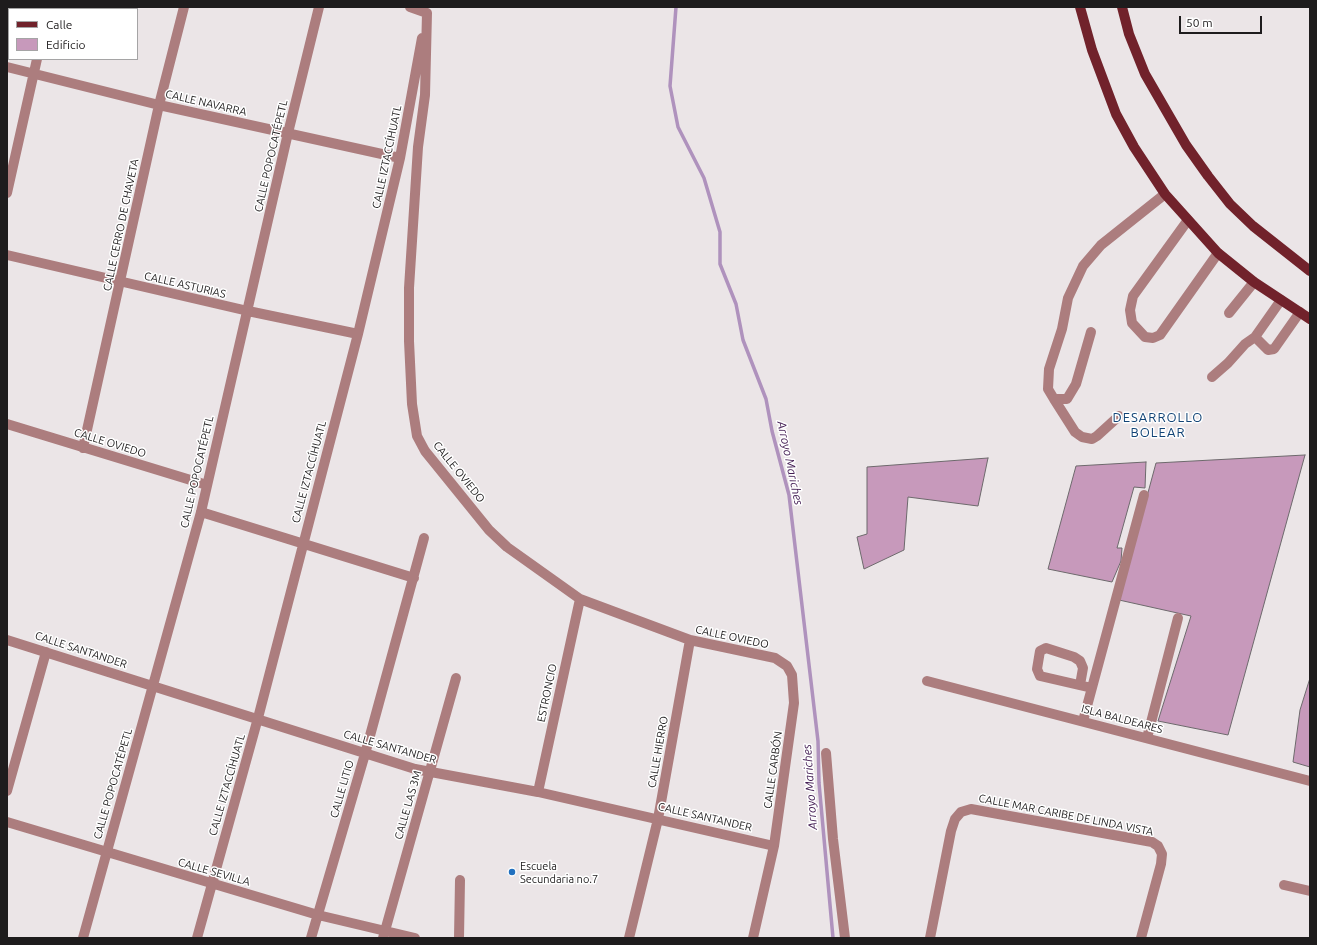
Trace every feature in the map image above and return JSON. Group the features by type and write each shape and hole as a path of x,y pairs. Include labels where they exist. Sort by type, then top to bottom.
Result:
{"main road":[{"path":"1080,7 1098,69 1116,114 1134,147 1165,194 1218,253 1254,282 1310,319"},
{"path":"1122,7 1129,34 1145,74 1186,145 1208,176 1230,204 1310,271"}],"street":[{"name":"CALLE CERRO DE CHAVETA","path":"84,448 160,105 184,7"},
{"name":"CALLE POPOCATÉPETL","path":"83,938 201,512 288,133 319,7"},
{"path":"410,7 427,10"},
{"name":"CALLE IZTACCÍHUATL","path":"197,938 258,718 358,334 400,158 427,10"},
{"name":"CALLE OVIEDO","path":"427,10 424,95 418,147 409,288 408,341 412,404 417,436 425,451 489,530 507,547 580,599 690,640 775,658 787,666 792,675"},
{"path":"7,193 37,60"},
{"name":"CALLE NAVARRA","path":"7,67 160,105 400,158"},
{"path":"1119,416 1092,439 1082,437 1075,432 1048,389 1049,369 1062,329 1068,298 1083,266 1102,245 1165,194"},
{"path":"1188,220 1133,296 1130,310 1132,323 1145,337 1153,338 1160,335 1218,253"},
{"name":"CALLE ASTURIAS","path":"7,256 248,311 358,334"},
{"path":"1229,313 1254,282"},
{"path":"1212,377 1228,363 1245,344 1255,337 1281,300"},
{"path":"1255,337 1268,350 1274,349 1300,312"},
{"path":"1054,399 1067,399 1076,384 1091,332"},
{"name":"CALLE OVIEDO","path":"7,424 207,485"},
{"path":"1083,721 1144,495"},
{"path":"201,512 303,542 414,578"},
{"name":"CALLE LITIO","path":"311,938 365,754 424,538"},
{"name":"ESTRONCIO","path":"538,792 580,599"},
{"path":"1147,738 1178,618"},
{"name":"CALLE SANTANDER","path":"7,640 258,718 365,754 430,772 538,792 774,846"},
{"name":"CALLE HIERRO","path":"629,938 658,819 690,640"},
{"path":"1080,685 1083,668 1080,661 1074,657 1046,648 1040,651 1037,669 1040,676 1092,688"},
{"path":"7,791 46,652"},
{"name":"CALLE CARBÓN","path":"754,938 774,846 794,703 792,675"},
{"name":"CALLE LAS 3M","path":"384,935 456,678"},
{"name":"ISLA BALDEARES","path":"927,680 1310,781"},
{"path":"826,753 833,839 845,938"},
{"name":"CALLE MAR CARIBE DE LINDA VISTA","path":"930,938 951,831 955,820 961,812 971,809 1152,842 1158,846 1162,854 1161,864 1141,938"},
{"name":"CALLE SEVILLA","path":"7,822 212,885 384,935 415,938"},
{"path":"459,938 460,880"},
{"path":"1284,885 1310,890"}],"building":[{"path":"1305,455 1228,735 1158,721 1191,616 1119,600 1156,463"},
{"path":"988,458 978,506 908,497 904,550 864,569 857,537 867,534 867,467"},
{"path":"1146,462 1145,488 1134,487 1117,548 1122,548 1121,561 1112,582 1048,569 1076,466"},
{"path":"1310,678 1310,767 1293,762 1300,710"}],"waterway":[{"name":"Arroyo Mariches","path":"676,7 670,86 678,127 704,178 720,232 720,264 736,304 743,340 766,399 772,431 789,495 818,741 819,783 833,938"}],"place":[{"name":"Escuela Secundaria no.7","path":"512,872"}],"district":[{"name":"DESARROLLO BOLEAR","path":"1158,426"}]}
